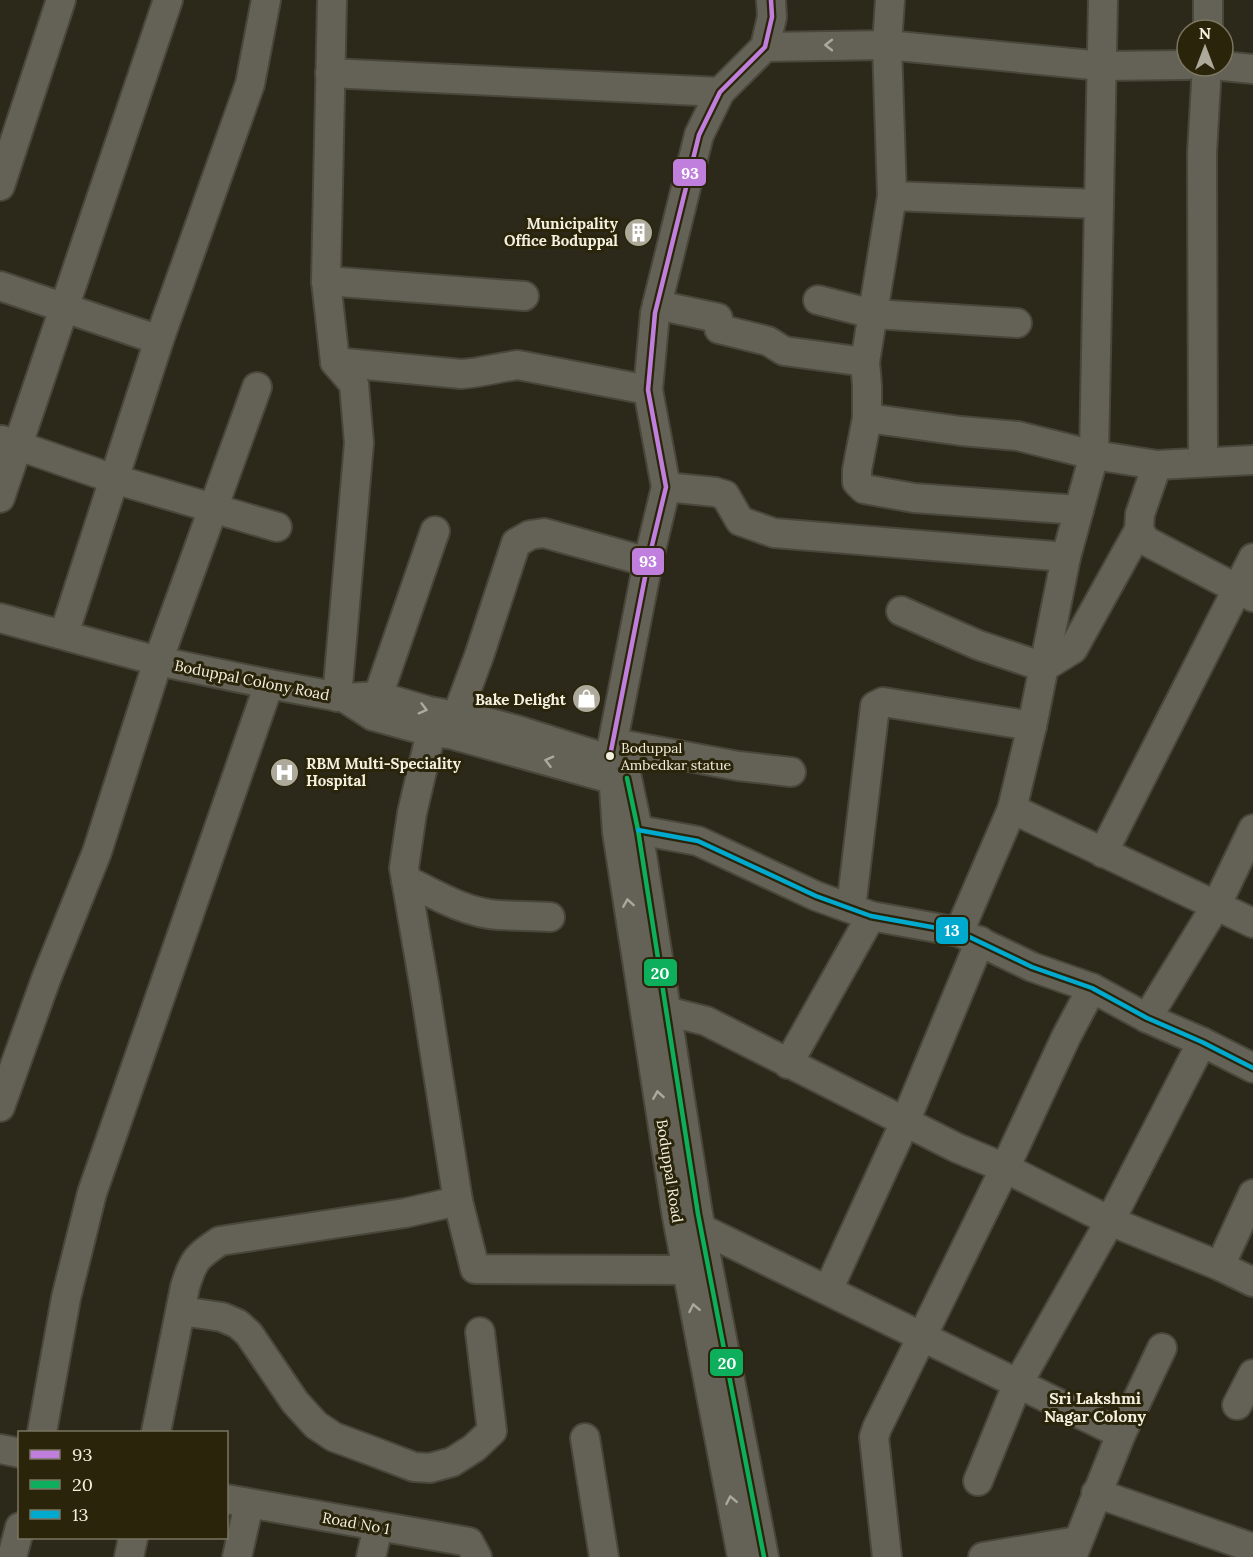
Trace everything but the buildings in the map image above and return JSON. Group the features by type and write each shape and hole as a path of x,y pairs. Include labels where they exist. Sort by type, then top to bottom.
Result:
{"street":[{"path":"0,186 9,130 62,0"},
{"path":"0,498 9,443 63,309 168,0"},
{"path":"64,634 159,340 250,84 266,0"},
{"path":"333,0 326,281 335,362 354,384 359,443 341,697 378,696 429,711 446,728"},
{"path":"771,0 772,17 765,47 887,45 1102,66 1175,65"},
{"path":"890,0 887,45 892,196 865,362 867,418 857,470 857,482 864,489 914,498 1079,510"},
{"path":"828,1290 905,1122 1012,809 1032,726 1066,557 1095,455 1103,0"},
{"path":"1208,0 1208,18"},
{"name":"Boduppal Road","path":"756,1557 700,1228 617,832 613,766 648,562 666,487 648,390 657,305 699,135 720,92 765,47"},
{"path":"1235,67 1253,69"},
{"path":"330,73 720,92"},
{"path":"1203,461 1202,153 1206,78"},
{"path":"892,196 1099,204"},
{"path":"326,281 524,296"},
{"path":"0,286 159,340"},
{"path":"818,300 873,314 1017,322"},
{"path":"657,305 718,318 720,329 768,341 784,351 865,362"},
{"path":"335,362 461,374 480,373 498,367 518,365 648,390"},
{"path":"0,1107 46,979 97,852 158,660 257,387"},
{"path":"867,418 1018,436 1095,455 1157,465 1253,460"},
{"path":"9,443 114,479 277,527"},
{"path":"1044,667 1073,649 1139,530 1140,514 1157,465"},
{"path":"666,487 725,495 740,521 774,533 1066,557"},
{"path":"1139,530 1146,541 1245,593"},
{"path":"378,696 435,531"},
{"path":"648,562 544,533 530,535 516,543 412,813 404,868 458,1201 475,1269 687,1270"},
{"path":"1103,854 1245,593 1253,558"},
{"path":"901,611 978,645 1044,667"},
{"name":"Boduppal Colony Road","path":"0,618 158,660 341,697 373,716 446,728 613,766 738,766 791,772"},
{"path":"42,1431 66,1298 92,1193 269,684"},
{"path":"788,1064 861,912 877,703 1032,726"},
{"name":"Boduppal Road","path":"613,766 638,830 655,1010 687,1270 756,1557"},
{"path":"1012,809 1253,923"},
{"path":"1147,1018 1217,904 1253,829"},
{"path":"638,830 698,841 816,896 861,912 970,937 1032,967 1092,988 1147,1018 1253,1068"},
{"path":"406,880 471,910 496,915 550,917"},
{"path":"887,1557 874,1437 1066,1037 1092,988"},
{"path":"655,1010 706,1021 957,1148 1005,1168 1110,1221 1253,1282"},
{"path":"978,1481 1017,1385 1110,1221 1202,1042"},
{"path":"1220,1266 1253,1194"},
{"path":"156,1431 190,1269 200,1254 219,1241 405,1213 458,1201"},
{"path":"700,1228 1121,1434"},
{"path":"181,1311 222,1317 238,1324 249,1334 295,1402 316,1425 334,1437 414,1467 430,1468 452,1462 474,1448 492,1431 480,1332"},
{"path":"983,1557 1075,1549 1121,1434 1162,1348"},
{"path":"1237,1405 1253,1374"},
{"path":"585,1438 604,1557"},
{"path":"0,1449 18,1453"},
{"path":"1096,1493 1250,1541"},
{"path":"237,1557 238,1502"},
{"name":"Road No 1","path":"238,1502 469,1542 477,1557"},
{"path":"371,1557 378,1527"},
{"path":"12,1557 18,1534"},
{"path":"129,1557 133,1539"}],"transit line":[{"name":"93","path":"610,756 648,562 666,487 648,390 655,313 699,135 720,92 765,47 772,17 771,0"},
{"name":"20","path":"627,778 638,830 698,1214 764,1557"},
{"name":"13","path":"638,830 698,841 816,896 871,916 959,932 1032,967 1092,988 1147,1018 1253,1068"}],"place":[{"name":"Municipality Office Boduppal","path":"639,232"},
{"name":"Bake Delight","path":"587,699"},
{"name":"Boduppal Ambedkar statue","path":"610,756"},
{"name":"RBM Multi-Speciality Hospital","path":"285,772"}],"district":[{"name":"Sri Lakshmi Nagar Colony","path":"1095,1407"}]}
